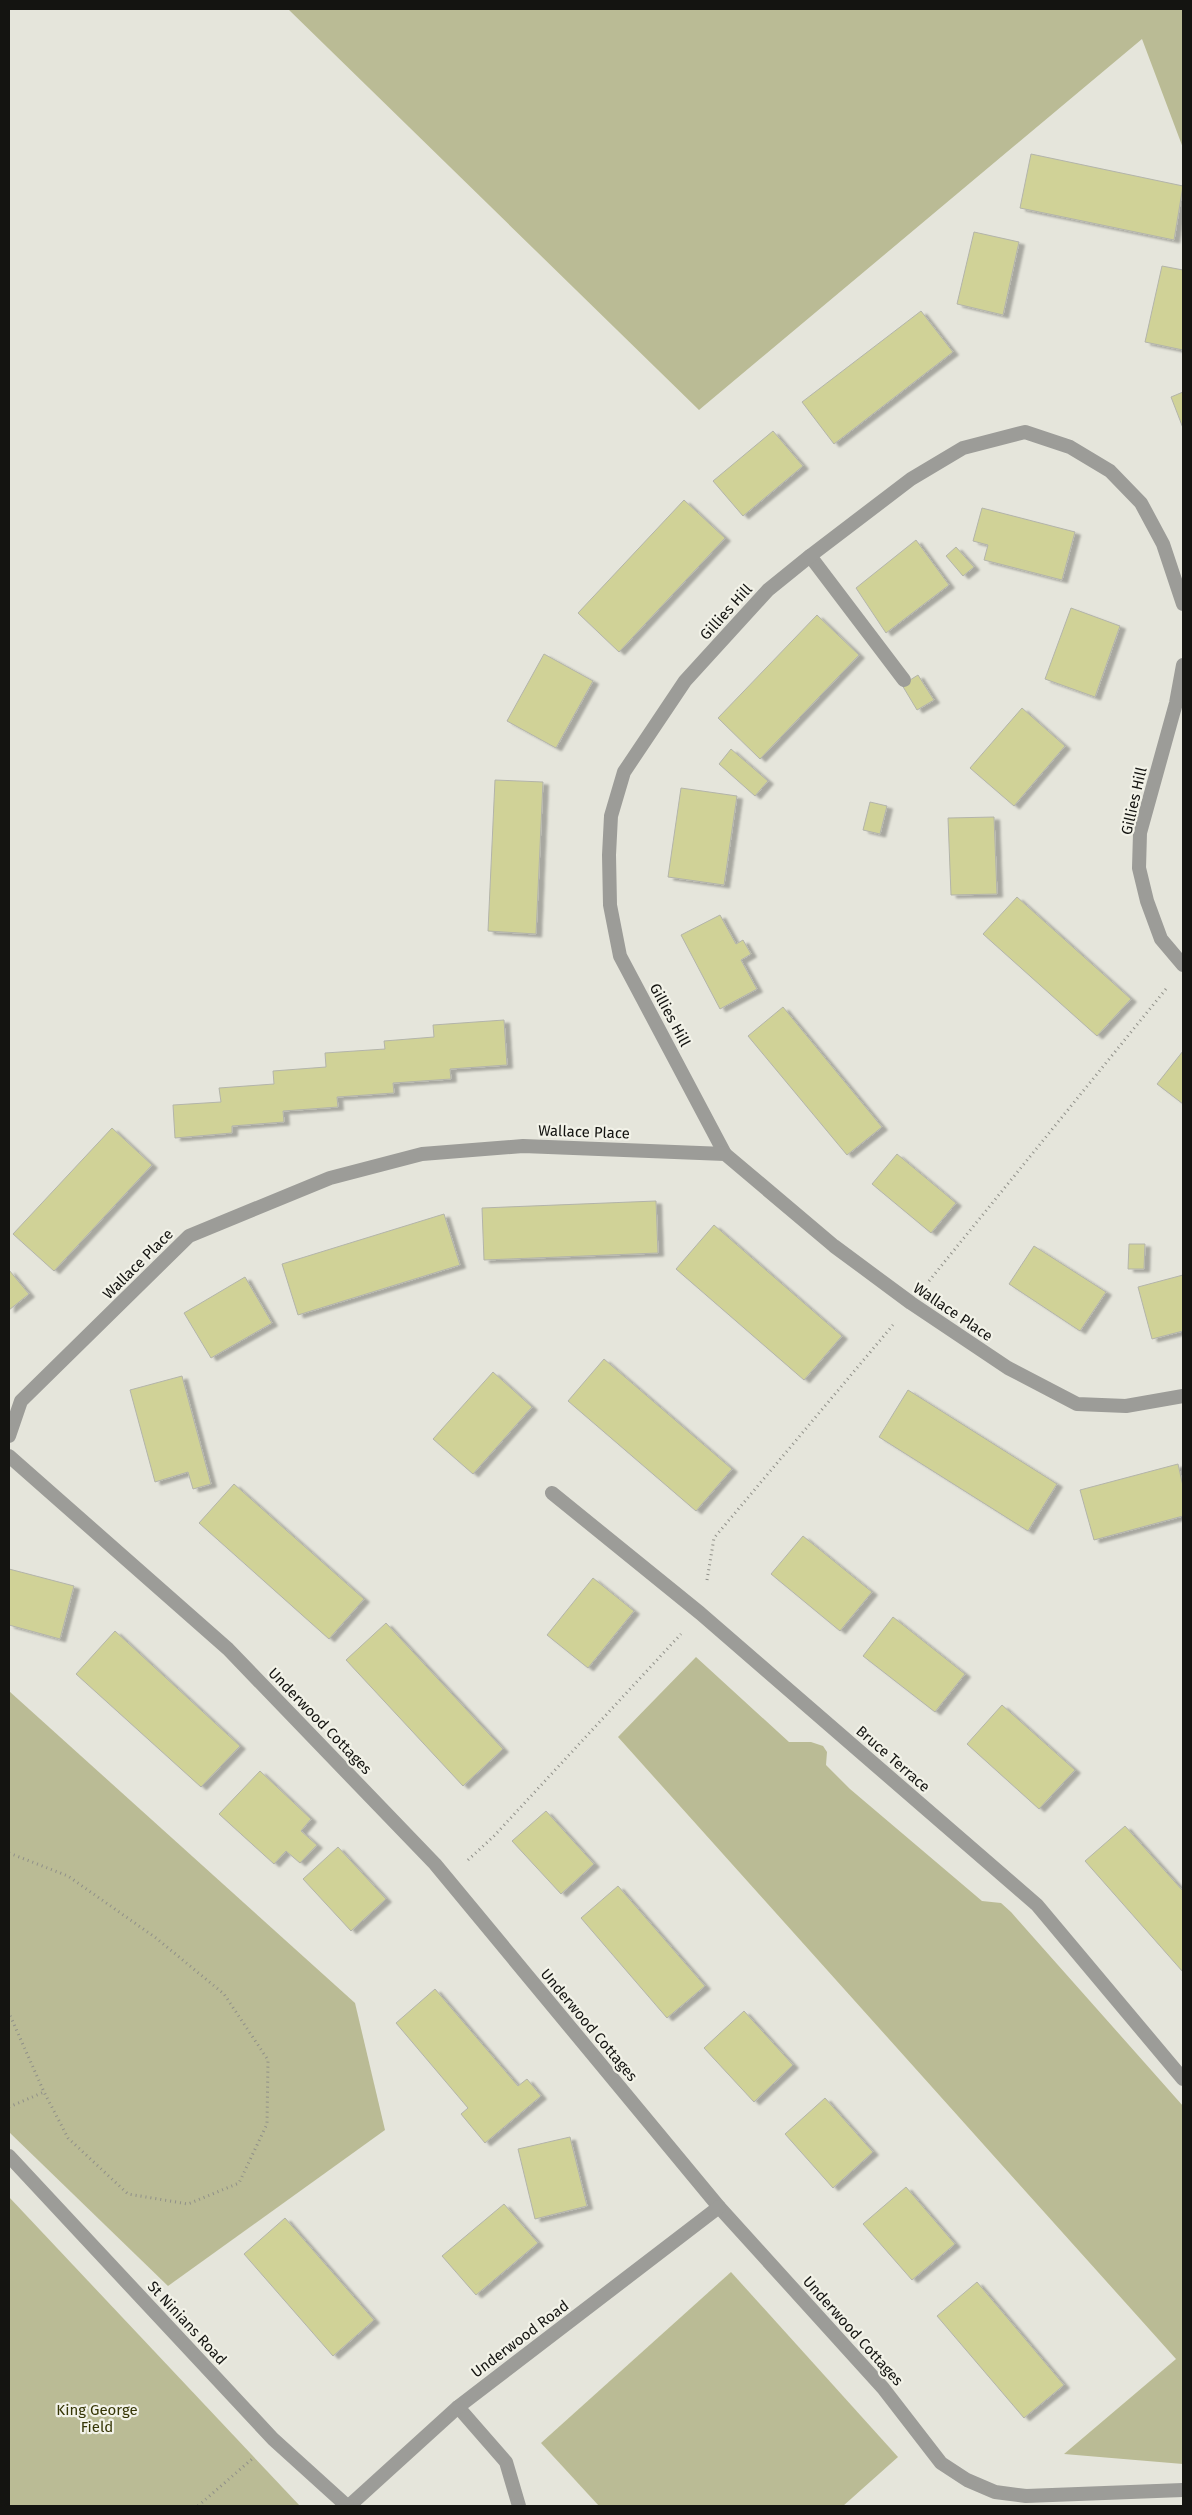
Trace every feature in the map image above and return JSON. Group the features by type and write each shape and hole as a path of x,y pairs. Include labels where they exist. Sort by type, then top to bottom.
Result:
{"street":[{"name":"Gillies Hill","path":"726,1154 620,956 610,905 609,855 611,816 624,772 684,682 768,590 911,480 963,448 1025,432 1070,447 1110,471 1141,503 1163,544 1183,604"},
{"path":"810,556 904,680"},
{"name":"Gillies Hill","path":"1183,665 1176,702 1140,833 1139,868 1146,901 1161,940 1183,965"},
{"name":"Wallace Place","path":"9,1436 21,1401 189,1236 330,1178 422,1154 523,1146 726,1154 834,1246 911,1303 1017,1373 1076,1404 1126,1406 1183,1396"},
{"name":"Underwood Cottages","path":"9,1456 228,1649 447,1880 720,2207 883,2388 942,2463 967,2480 996,2492 1026,2496 1183,2490"},
{"name":"Bruce Terrace","path":"552,1493 700,1614 1037,1905 1183,2079"},
{"name":"St Ninians Road","path":"9,2156 273,2439 348,2506"},
{"name":"Underwood Road","path":"348,2506 458,2407 720,2207"},
{"path":"458,2407 506,2462 519,2506"}],"path":[{"path":"447,1880 494,1836 700,1614"},
{"path":"9,1853 68,1876 156,1938 224,1994 268,2060 267,2124 239,2183 188,2204 128,2194 68,2138 44,2092 9,2014"},
{"path":"9,2107 44,2092"},
{"path":"198,2506 273,2439"}],"green space":[{"path":"288,9 1183,9 1183,148 1142,39 699,410"},
{"path":"696,1657 789,1742 811,1742 823,1746 827,1752 826,1765 850,1789 982,1901 1001,1903 1011,1912 1183,2106 1183,2464 1064,2454 1176,2359 618,1737"},
{"path":"9,1691 355,2003 385,2130 168,2286 9,2132"},
{"name":"King George Field","path":"9,2197 300,2506 9,2506"},
{"path":"731,2272 898,2457 843,2506 599,2506 541,2443"}],"building":[{"path":"1031,154 1183,186 1174,240 1020,208"},
{"path":"974,232 1019,242 1003,315 957,304"},
{"path":"1162,266 1183,270 1183,350 1145,342"},
{"path":"921,311 953,352 834,444 802,402"},
{"path":"1183,392 1183,428 1171,397"},
{"path":"773,431 803,466 743,516 713,481"},
{"path":"684,500 725,538 619,652 578,613"},
{"path":"982,508 1075,532 1062,580 984,560 988,545 973,541"},
{"path":"916,540 949,585 886,633 856,588"},
{"path":"956,547 974,567 963,576 946,556"},
{"path":"1071,608 1120,626 1095,697 1045,679"},
{"path":"817,615 859,655 760,759 718,718"},
{"path":"544,654 593,681 556,748 507,721"},
{"path":"918,675 934,700 917,710 902,685"},
{"path":"1022,708 1065,746 1014,806 970,768"},
{"path":"731,749 768,781 755,796 719,764"},
{"path":"495,780 543,782 536,934 488,931"},
{"path":"681,788 737,796 724,885 668,877"},
{"path":"870,802 887,806 880,834 863,830"},
{"path":"994,817 997,894 951,895 948,818"},
{"path":"1017,897 1131,999 1097,1036 983,934"},
{"path":"720,915 736,944 743,940 751,954 741,960 757,989 720,1009 681,935"},
{"path":"783,1007 882,1127 847,1155 748,1036"},
{"path":"504,1020 507,1065 450,1069 451,1079 393,1083 394,1093 337,1097 338,1107 283,1111 284,1122 232,1126 232,1133 175,1138 173,1105 221,1102 219,1088 274,1084 273,1071 326,1067 325,1053 385,1049 384,1041 434,1037 433,1025"},
{"path":"1183,1051 1183,1104 1157,1084"},
{"path":"112,1128 152,1165 54,1271 13,1234"},
{"path":"897,1154 956,1203 931,1233 872,1184"},
{"path":"656,1201 658,1253 484,1260 482,1208"},
{"path":"444,1214 460,1265 298,1315 282,1264"},
{"path":"714,1225 842,1336 804,1380 676,1269"},
{"path":"1129,1244 1145,1244 1144,1269 1128,1269"},
{"path":"1034,1246 1106,1292 1080,1331 1009,1284"},
{"path":"9,1270 29,1294 9,1310"},
{"path":"1183,1275 1183,1331 1152,1339 1138,1287"},
{"path":"245,1277 272,1323 211,1358 184,1313"},
{"path":"604,1359 732,1469 696,1511 568,1401"},
{"path":"493,1372 532,1407 473,1474 433,1439"},
{"path":"182,1376 211,1484 193,1489 188,1472 155,1482 130,1390"},
{"path":"908,1390 1057,1484 1028,1531 879,1437"},
{"path":"1178,1464 1183,1486 1183,1516 1094,1540 1080,1490"},
{"path":"234,1484 364,1599 329,1639 199,1523"},
{"path":"803,1536 872,1592 840,1631 771,1574"},
{"path":"9,1569 74,1586 60,1639 9,1625"},
{"path":"593,1578 634,1611 588,1668 547,1635"},
{"path":"893,1617 965,1674 935,1712 863,1656"},
{"path":"386,1623 503,1749 463,1786 346,1660"},
{"path":"115,1631 240,1746 201,1787 76,1674"},
{"path":"1002,1705 1075,1770 1039,1809 967,1744"},
{"path":"260,1771 311,1819 301,1831 317,1845 300,1863 286,1851 274,1864 219,1814"},
{"path":"546,1811 594,1864 561,1894 512,1841"},
{"path":"1125,1826 1183,1891 1183,1972 1085,1861"},
{"path":"338,1847 386,1899 351,1931 303,1879"},
{"path":"618,1886 705,1986 667,2018 581,1918"},
{"path":"435,1989 518,2086 527,2079 541,2096 485,2143 461,2114 468,2108 396,2023"},
{"path":"744,2011 793,2065 754,2102 704,2048"},
{"path":"825,2098 873,2152 833,2188 785,2134"},
{"path":"570,2137 587,2206 535,2219 518,2149"},
{"path":"906,2187 955,2244 912,2280 863,2224"},
{"path":"504,2204 538,2243 476,2295 442,2256"},
{"path":"285,2218 374,2320 333,2356 244,2254"},
{"path":"977,2282 1064,2385 1024,2418 937,2316"}]}
